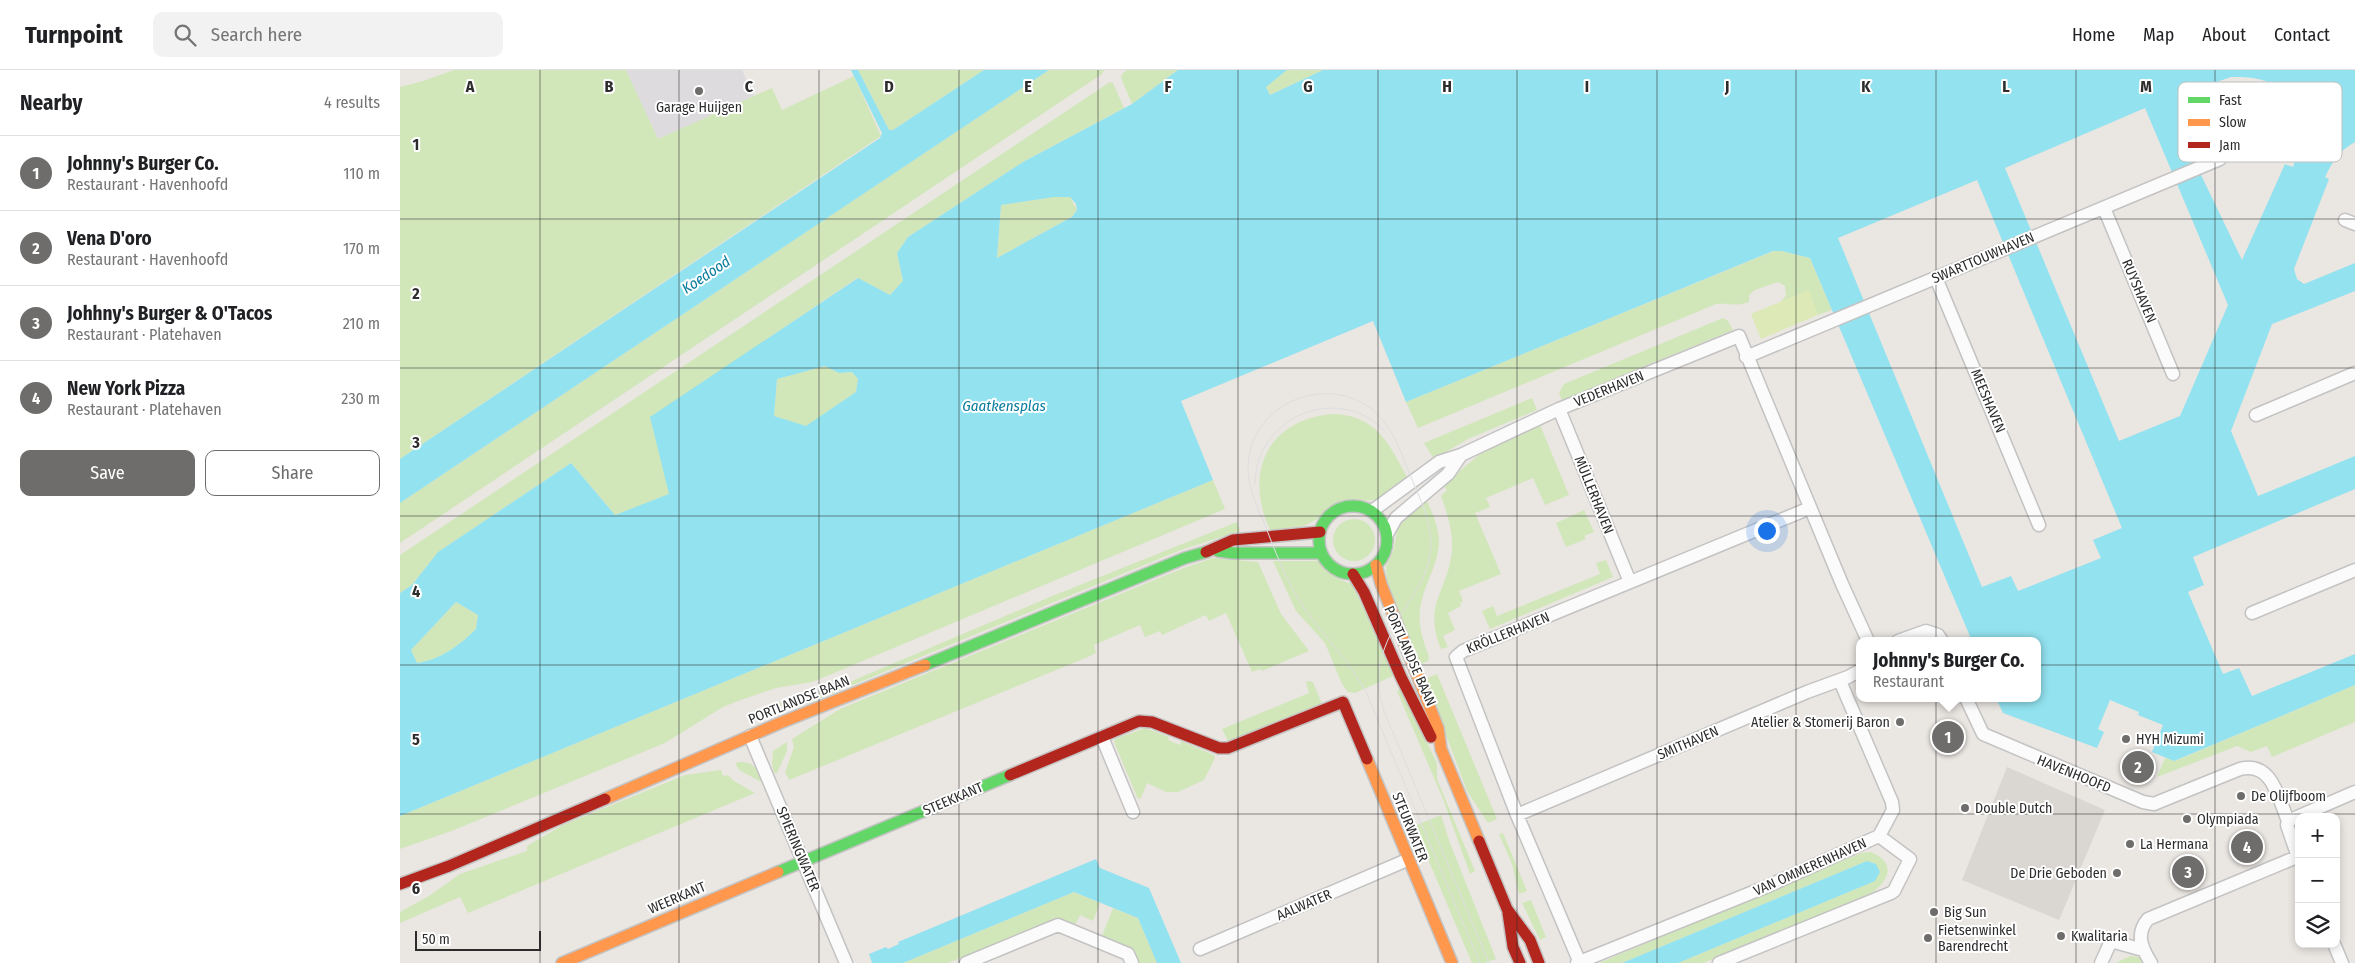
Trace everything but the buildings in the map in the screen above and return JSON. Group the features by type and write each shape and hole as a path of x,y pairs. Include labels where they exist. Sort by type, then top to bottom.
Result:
{"street":[{"name":"SWARTTOUWHAVEN","path":"1746,357 2214,162"},
{"name":"RUYSHAVEN","path":"2104,208 2173,374"},
{"name":"MEESHAVEN","path":"1936,278 2039,525"},
{"name":"VEDERHAVEN","path":"1372,512 1439,462 1461,455 1559,409 1739,336 1746,357"},
{"path":"1746,357 1866,637"},
{"path":"2256,415 2355,373"},
{"name":"MÜLLERHAVEN","path":"1559,409 1630,582"},
{"name":"VEDERHAVEN","path":"1387,534 1396,518 1448,474 1461,455"},
{"path":"1362,507 1372,512 1379,518 1387,534 1385,551 1376,565 1362,573 1353,574 1334,568 1326,561 1321,552 1320,532 1324,522 1340,508 1362,507"},
{"name":"KRÖLLERHAVEN","path":"1579,963 1517,815 1456,658 1463,651 1810,508"},
{"name":"PORTLANDSE BAAN","path":"400,884 449,866 750,736 1185,558 1212,550 1234,540 1320,532"},
{"name":"PORTLANDSE BAAN","path":"1212,550 1233,553 1321,552"},
{"name":"PORTLANDSE BAAN","path":"1376,565 1380,584 1438,728 1441,749 1507,909 1514,947 1520,963"},
{"path":"2252,613 2355,570"},
{"name":"PORTLANDSE BAAN","path":"1353,574 1364,592 1428,734 1441,749"},
{"path":"1909,637 1926,631 1939,637"},
{"name":"SMITHAVEN","path":"1517,815 1856,672"},
{"path":"1840,680 1892,802 1893,810 1879,836"},
{"name":"STEEKKANT","path":"804,861 1139,721 1145,721 1219,748 1228,748 1343,702"},
{"name":"STEURWATER","path":"1343,702 1452,963"},
{"name":"HAVENHOOFD","path":"1968,702 1983,734 2150,804 2240,769 2252,767 2261,769 2268,776 2288,820"},
{"name":"SPIERINGWATER","path":"750,736 846,963"},
{"path":"1102,737 1133,812"},
{"path":"2298,858 2287,825 2288,820 2355,792"},
{"name":"VAN OMMERENHAVEN","path":"1579,963 1768,886 1879,836 1910,859 1894,890 1719,963"},
{"name":"AALWATER","path":"1200,949 1408,860"},
{"path":"2151,963 2143,950 2141,938 2142,927 2154,916 2295,860"},
{"name":"WEERKANT","path":"562,963 804,861"},
{"name":"PORTLANDSE BAAN","path":"1507,909 1530,940 1539,963"},
{"path":"966,963 1058,925 1128,954 1132,963"},
{"path":"2101,963 2111,941 2143,950"},
{"path":"2336,948 2342,963"}],"shaded area":[{"path":"626,70 742,70 754,96 658,139"},
{"path":"2007,767 2105,810 2059,920 1962,880"}],"green space":[{"path":"454,70 626,70 658,139 772,88 782,110 854,76 881,136 400,459 400,87"},
{"path":"858,70 984,70 893,130 889,130"},
{"path":"1049,70 1104,70 1102,74 400,543 400,503"},
{"path":"1127,70 1178,70 1132,104 1121,78 1122,74"},
{"path":"1287,70 1323,70 1270,95 1266,87"},
{"path":"1110,82 1113,83 1124,108 1023,162 908,237 897,253 903,281 890,295 857,278 757,346 670,494 615,515 571,463 438,552 412,585 400,593 400,555"},
{"path":"1054,197 1070,197 1077,210 1072,217 997,258 1001,205"},
{"path":"1774,251 1782,251 1810,258 1832,310 1818,315 1808,291 1780,302 1786,296 1785,286 1778,282 1755,290 1749,295 1749,302 1736,305 1716,304 1418,428 1406,402"},
{"path":"1809,290 1818,315 1761,339 1751,314"},
{"path":"1723,318 1728,321 1733,330 1562,400 1559,393 1564,384"},
{"path":"825,366 839,373 852,372 858,379 856,392 806,427 774,416 777,379"},
{"path":"1532,398 1537,410 1468,439 1434,459 1424,443"},
{"path":"1331,414 1347,415 1360,419 1371,426 1388,444 1409,481 1381,500 1345,501 1328,508 1319,518 1304,526 1270,530 1262,509 1259,489 1261,471 1266,454 1276,439 1290,427 1309,419"},
{"path":"1540,425 1569,495 1545,505 1533,478 1486,498 1490,507 1475,513 1501,574 1459,591 1463,601 1460,603 1461,606 1448,613 1455,630 1443,636 1448,647 1441,649 1434,620 1435,608 1450,563 1452,549 1451,529 1441,496 1447,490 1443,485 1486,449"},
{"path":"1213,480 1225,509 812,682 776,688 723,707 665,743 454,830 400,849 400,816"},
{"path":"1426,499 1436,524 1439,540 1437,556 1420,607 1422,636 1429,657 1428,661 1419,665 1387,586 1386,567 1394,549 1397,529 1402,521"},
{"path":"1584,510 1594,532 1584,536 1586,539 1566,547 1556,523"},
{"path":"1350,519 1358,519 1369,525 1375,540 1369,555 1358,561 1350,561 1339,555 1333,544 1333,536 1339,525"},
{"path":"1237,522 1240,531 1181,550 809,703 777,707 778,703 826,692 1050,597"},
{"path":"1213,558 1258,562 1281,614 1309,651 1262,671 1260,669 1252,672 1226,613 1209,621 1206,615 1162,635 1160,631 1145,637 1140,625 1094,645 1096,653 1088,657 789,780 785,772 794,747 792,739 840,709 1181,569"},
{"path":"1606,560 1613,577 1490,629 1482,611 1493,606 1497,616 1600,574 1596,563"},
{"path":"1273,561 1318,561 1338,578 1352,584 1395,675 1355,693 1348,692 1342,684 1325,643 1296,611"},
{"path":"456,602 478,615 476,629 449,651 434,659 417,663 411,650"},
{"path":"1437,674 1497,819 1488,823 1467,791 1425,679"},
{"path":"1306,682 1313,682 1322,704 1229,743 1222,729 1309,693"},
{"path":"2355,685 2355,722 2272,757 2267,746 2251,752 2237,746 2157,777 2165,758 2175,761"},
{"path":"1401,689 1437,763 1437,779 1475,871 1470,874 1443,799 1397,691"},
{"path":"1145,728 1169,737 1168,740 1180,745 1181,741 1214,755 1215,758 1204,780 1178,792 1166,792 1147,783 1141,798 1138,799 1114,742 1115,739"},
{"path":"787,742 787,751 777,773 774,773 772,763 773,751"},
{"path":"740,762 752,765 764,782 739,770 735,763"},
{"path":"721,770 723,776 728,775 734,781 755,793 468,913 460,897 400,923 400,912 429,896 460,874 527,851 527,846 563,825 685,775"},
{"path":"1441,815 1450,843 1496,959 1485,963 1472,963 1414,826"},
{"path":"1503,833 1527,891 1519,894 1512,864 1499,834"},
{"path":"1871,852 1884,861 1888,871 1883,882 1872,893 1703,963 1678,963 1875,881 1876,864 1867,861 1622,963 1599,963 1861,853"},
{"path":"1074,892 1100,903 1093,921 1080,915 1075,925 1061,920 1051,921 948,963 903,963"},
{"path":"1531,900 1546,937 1540,940 1522,903"},
{"path":"1113,908 1138,918 1157,963 1138,963 1128,949 1102,936"},
{"path":"2130,956 2138,957 2146,963 2116,963"}],"water":[{"name":"Koedood","path":"851,70 858,70 889,130 893,130 984,70 1049,70 400,503 400,459 880,138 882,133"},
{"name":"Gaatkensplas","path":"1178,70 1287,70 1266,87 1270,95 1323,70 2355,70 2355,142 2342,152 2342,82 2268,82 2256,78 2231,77 2217,82 2178,82 2178,162 2195,162 2242,260 2285,164 2293,167 2295,162 2334,162 2325,177 2329,179 2294,269 2297,279 2304,284 2355,263 2355,291 2272,324 2231,431 2258,496 2355,456 2355,489 2193,557 2204,585 2188,592 2223,674 2239,668 2252,696 2355,654 2355,685 2174,761 2152,752 2163,725 2138,715 2139,712 2110,700 2098,729 2104,732 2097,748 2003,713 1998,702 2041,702 2041,637 1970,637 1810,258 1782,251 1773,251 1406,402 1373,321 1181,401 1213,480 400,816 400,593 412,585 438,552 571,463 615,515 669,494 650,417 858,278 890,295 903,281 897,253 908,237 1023,162 1132,104","holes":["2145,108 2228,305 2180,416 2119,441 2005,168","1977,180 2122,528 2093,540 2101,558 2018,591 2011,576 1982,587 1838,238","1054,197 1070,197 1076,204 1077,210 1072,217 997,258 1001,205","825,366 839,373 852,372 858,379 856,392 806,426 774,416 777,379","456,602 478,615 476,629 463,641 442,655 417,663 411,650"]},
{"path":"1096,859 1100,868 1149,888 1181,963 1157,963 1138,918 1074,892 903,963 872,963 869,954 886,947 888,949 899,944 898,942"},
{"path":"1867,861 1876,864 1880,872 1875,881 1678,963 1622,963"}],"tram line":[{"path":"1264,523 1251,490 1248,469 1252,445 1262,425 1278,410 1297,399 1318,394 1340,395 1361,402 1380,417 1396,440 1424,508 1431,542 1428,565 1423,578 1387,641 1379,673 1379,691 1384,711 1489,963"},
{"path":"1255,485 1258,461 1268,441 1283,425 1301,414 1322,409 1343,409 1365,416 1384,430"},
{"path":"1262,517 1281,566 1299,600 1353,671 1366,692 1480,963"}],"traffic: fast":[{"path":"1353,506 1366,509 1377,516 1384,527 1387,540 1384,553 1377,564 1366,571 1353,574 1340,571 1329,564 1322,553 1319,540 1322,527 1329,516 1340,509 1353,506"},
{"path":"1218,551 1233,553 1321,553"},
{"path":"925,665 1185,558 1206,552"},
{"path":"778,872 1010,775"}],"traffic: slow":[{"path":"1376,565 1381,584 1438,728 1441,749 1479,841"},
{"path":"605,799 780,723 925,665"},
{"path":"1367,759 1452,963"},
{"path":"562,963 778,872"}],"traffic: jam":[{"path":"1206,552 1233,540 1320,532"},
{"path":"1353,574 1364,592 1401,677 1431,737"},
{"path":"1010,775 1139,721 1152,722 1219,748 1228,748 1343,702 1367,759"},
{"path":"400,884 449,866 605,799"},
{"path":"1479,841 1507,909 1530,940 1539,963"},
{"path":"1508,913 1513,947 1520,963"}],"place":[{"name":"Garage Huijgen","path":"699,91"},
{"name":"Atelier & Stomerij Baron","path":"1900,722"},
{"name":"Johnny's Burger Co.","path":"1948,737"},
{"name":"HYH Mizumi","path":"2126,739"},
{"name":"Vena D'oro","path":"2138,767"},
{"name":"De Olijfboom","path":"2241,796"},
{"name":"Double Dutch","path":"1965,808"},
{"name":"Olympiada","path":"2187,819"},
{"name":"La Hermana","path":"2130,844"},
{"name":"New York Pizza","path":"2247,847"},
{"name":"Johhny's Burger & O'Tacos","path":"2188,872"},
{"name":"De Drie Geboden","path":"2117,873"},
{"name":"Big Sun","path":"1934,912"},
{"name":"Kwalitaria","path":"2061,936"},
{"name":"Fietsenwinkel Barendrecht","path":"1928,938"}]}
